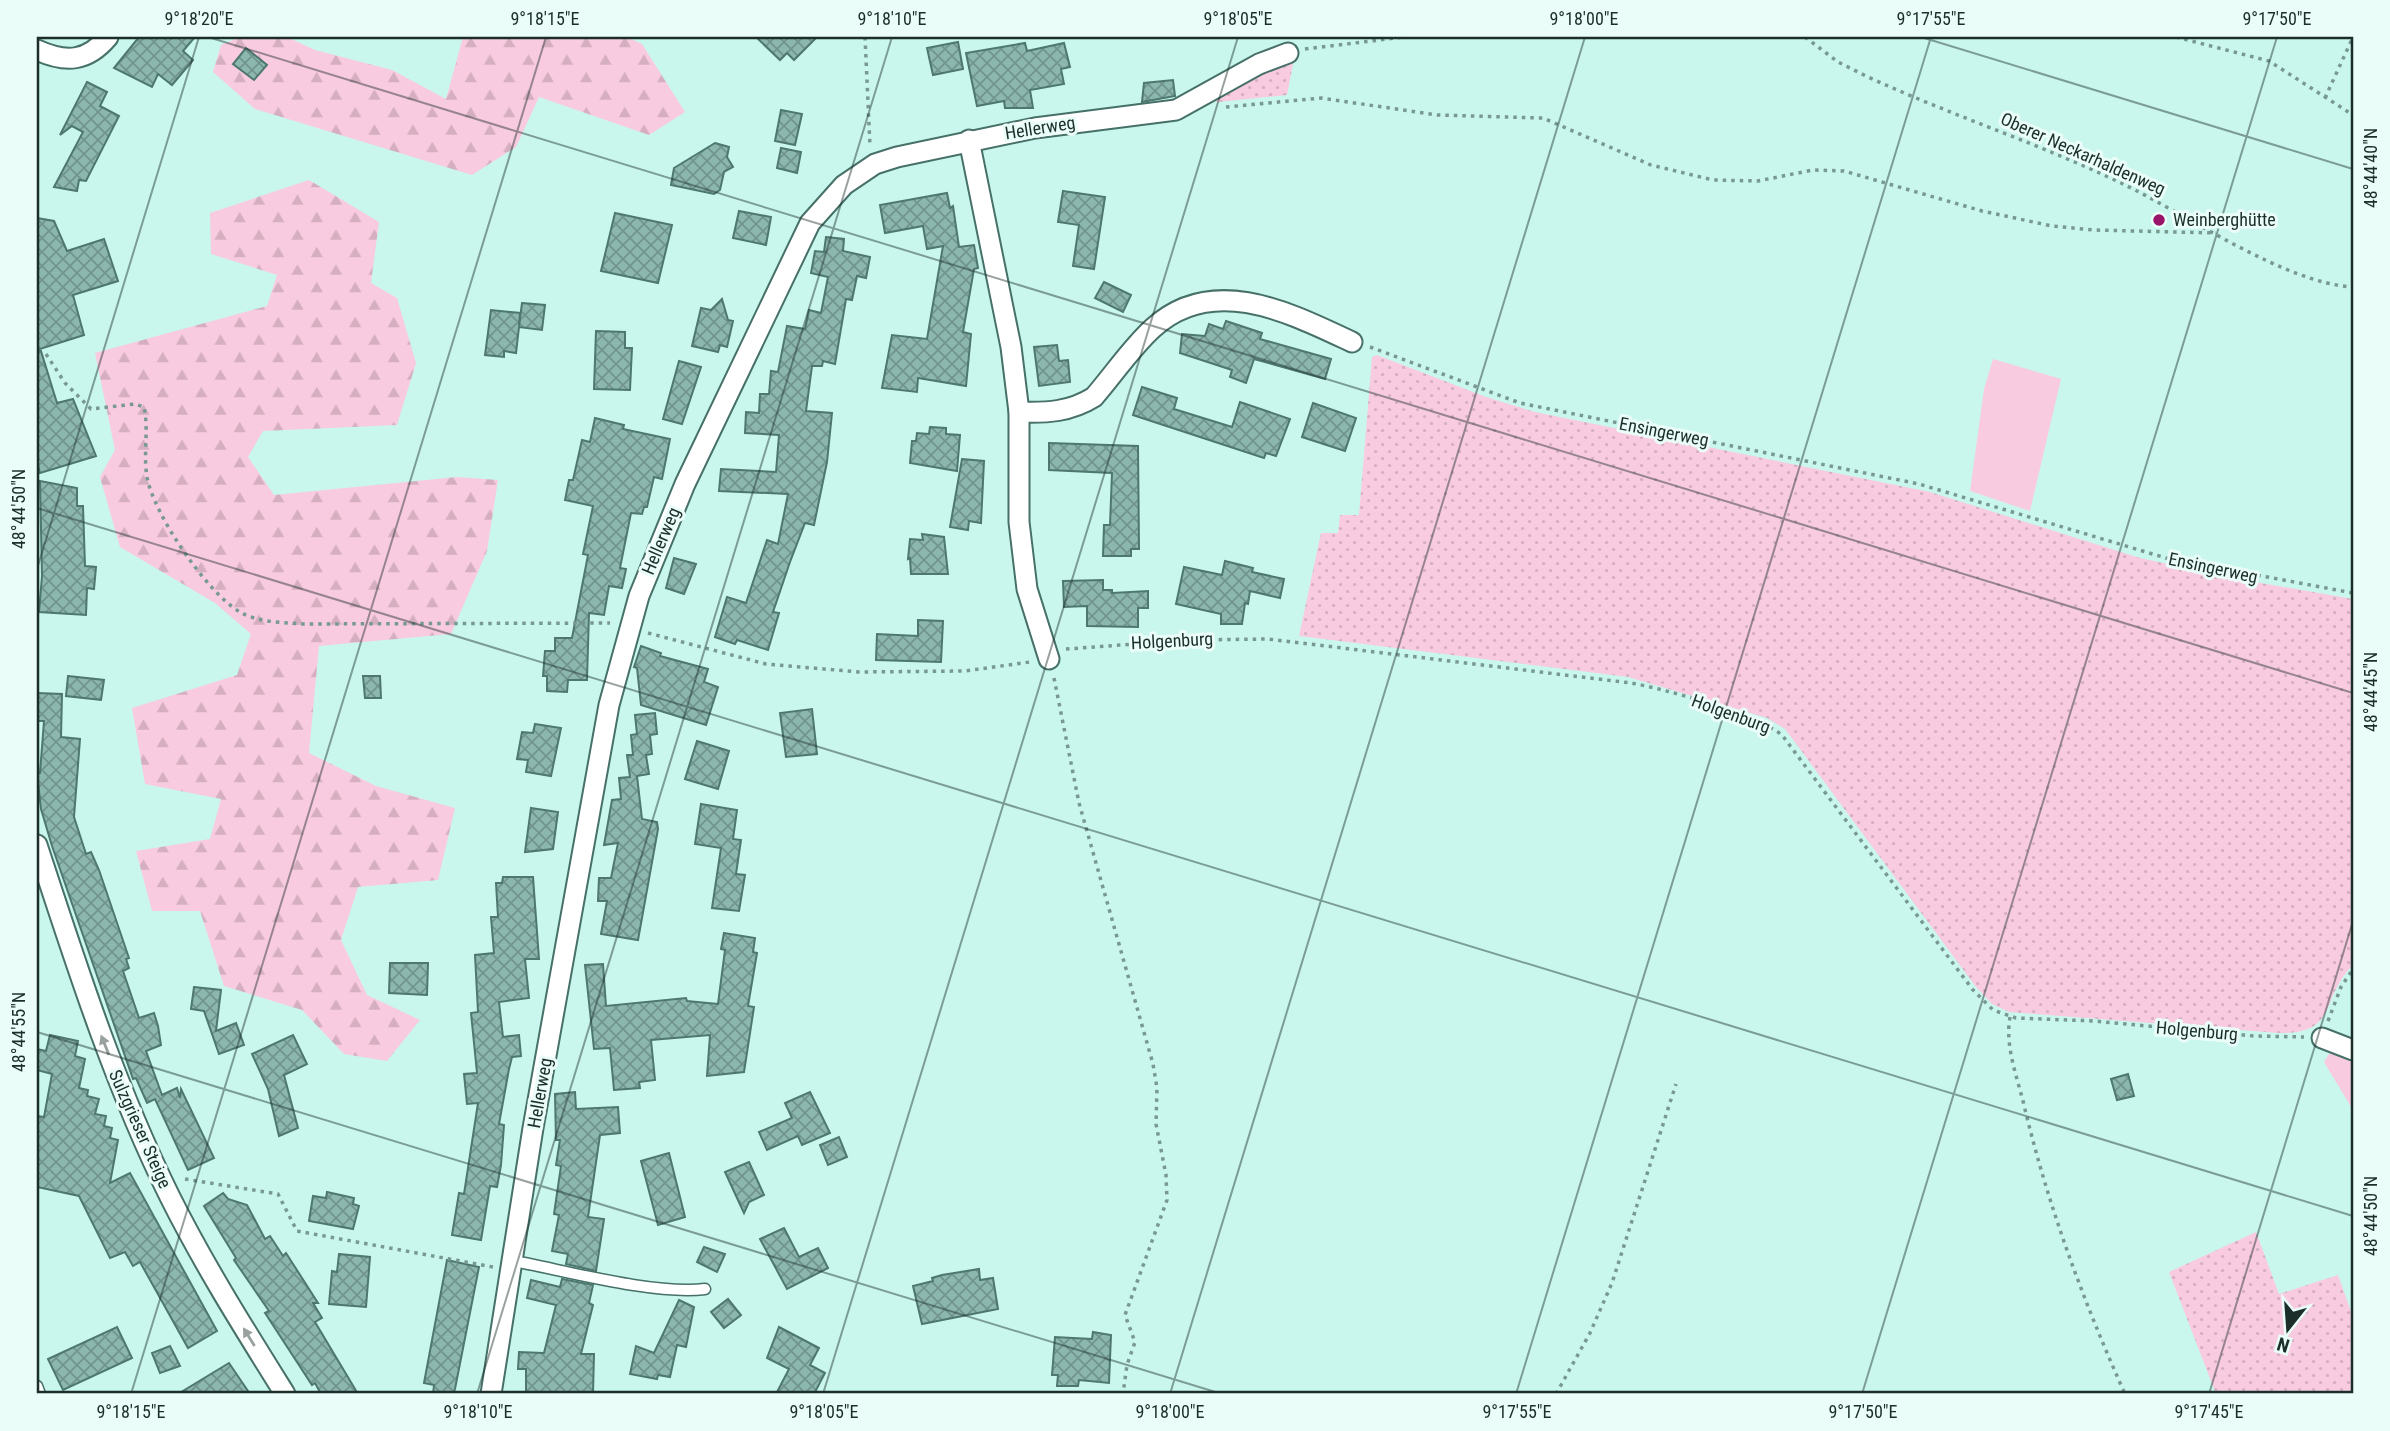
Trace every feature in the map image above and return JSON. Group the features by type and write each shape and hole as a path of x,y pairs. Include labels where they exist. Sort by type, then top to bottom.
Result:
{"street":[{"path":"37,50 63,58 82,58 96,50 108,37"},
{"name":"Hellerweg","path":"491,1394 533,1128 608,705 630,627 657,549 802,237 831,197 876,164 969,140 1077,121 1176,110 1259,64 1288,53"},
{"path":"969,140 1011,347 1019,412 1018,507 1024,568 1033,612 1048,655"},
{"path":"1019,412 1060,411 1084,403 1094,397 1155,326 1182,308 1207,300 1240,301 1280,312 1352,342"},
{"name":"Sulzgrieser Steige","path":"37,845 89,1008 160,1175 228,1302 285,1394"},
{"path":"2322,1038 2353,1050"}],"lane":[{"path":"513,1266 685,1290 705,1289"},
{"path":"37,1386 40,1394"}],"path":[{"path":"864,37 868,142 876,164"},
{"path":"1288,53 1404,37"},
{"name":"Oberer Neckarhaldenweg","path":"1805,37 1838,62 1866,76 2120,183 2311,279 2353,287"},
{"path":"2176,37 2269,61 2353,115"},
{"path":"2325,97 2353,37"},
{"path":"1215,108 1321,98 1437,115 1543,118 1651,165 1713,180 1758,181 1813,170 1844,171 1982,211 2052,226 2106,231 2216,233"},
{"name":"Ensingerweg","path":"1352,342 1520,403 1919,484 1982,500 2154,555 2249,576 2353,593"},
{"name":"Holgenburg","path":"46,354 65,383 92,409 135,404 144,407 148,425 146,475 155,507 170,526 194,570 239,612 262,621 303,624 608,622 766,664 859,672 965,671 1048,655 1223,639 1301,641 1631,683 1671,692 1762,723 1790,743 1973,990 1993,1010 2010,1017 2106,1022 2254,1036 2322,1038"},
{"path":"1048,655 1080,803 1153,1064 1157,1094 1156,1124 1168,1192 1163,1218 1125,1315 1135,1342 1126,1365 1124,1394"},
{"path":"2322,1038 2341,987 2353,969"},
{"path":"2010,1017 2010,1043 2042,1182 2091,1321 2125,1394"},
{"path":"1556,1394 1590,1332 1612,1283 1676,1084"},
{"path":"160,1175 278,1194 297,1231 513,1266"}],"green space":[{"path":"240,37 287,37 315,50 392,70 446,99 463,37 627,37 642,44 685,112 649,135 539,97 516,147 472,175 255,109 213,72 221,45"},
{"path":"1294,59 1287,95 1218,102 1211,100 1257,74"},
{"path":"309,180 379,222 371,283 397,298 416,363 397,425 263,431 248,457 274,495 457,477 498,480 487,551 451,634 319,646 309,753 376,786 455,808 438,880 358,887 341,940 367,995 420,1020 387,1061 344,1054 302,1010 224,986 200,911 152,911 136,851 210,839 221,799 145,784 132,708 237,675 251,634 215,603 120,547 100,477 115,450 95,353 267,306 277,275 211,254 210,213"},
{"path":"1377,355 1486,397 1535,412 1930,492 2140,558 2353,599 2353,965 2320,1021 2311,1028 2298,1032 2279,1033 2009,1012 1992,1004 1976,987 1785,729 1767,718 1628,677 1299,636 1321,533 1338,533 1340,515 1359,515 1372,357"},
{"path":"1993,359 2061,379 2030,511 1970,491 1984,389"},
{"path":"2331,1051 2353,1060 2353,1110 2324,1062"},
{"path":"2256,1232 2279,1294 2338,1275 2353,1317 2353,1394 2216,1394 2169,1272"}],"building":[{"path":"139,37 195,37 183,51 193,60 172,85 158,74 152,87 114,68"},
{"path":"756,37 817,37 794,60 787,53 780,60"},
{"path":"958,42 963,69 933,75 927,48"},
{"path":"1025,43 1027,51 1064,43 1070,67 1061,69 1064,84 1030,90 1033,108 1005,108 1004,101 977,106 966,53"},
{"path":"246,48 267,65 254,80 233,64"},
{"path":"1173,80 1175,96 1142,102 1144,83"},
{"path":"87,82 107,92 100,106 119,116 86,181 79,180 77,191 54,187 83,132 72,126 60,135"},
{"path":"781,110 802,114 795,145 775,141"},
{"path":"715,143 729,147 727,157 733,167 724,172 720,190 714,194 671,185 674,168"},
{"path":"781,148 801,152 797,173 777,168"},
{"path":"1063,191 1105,197 1094,269 1073,266 1079,225 1058,222"},
{"path":"947,193 950,208 953,206 959,247 974,245 978,268 974,269 963,332 971,334 966,386 918,378 917,392 882,388 892,335 927,339 943,246 927,249 923,226 885,233 880,205"},
{"path":"739,211 771,217 766,245 733,238"},
{"path":"615,213 672,225 658,283 601,271"},
{"path":"37,218 54,221 67,251 104,239 118,281 73,295 84,335 37,350"},
{"path":"826,237 844,239 843,251 870,257 866,278 857,276 852,300 846,299 835,364 823,361 822,366 812,366 806,411 832,413 827,462 814,525 805,523 773,612 779,613 768,650 737,640 735,644 715,637 727,597 746,603 767,540 778,544 788,494 719,491 721,469 776,472 779,435 745,433 746,412 759,413 760,394 769,394 771,371 778,372 787,326 805,329 809,310 821,313 828,277 811,273 815,251 824,252"},
{"path":"1104,282 1131,295 1123,312 1095,298"},
{"path":"722,299 728,320 733,321 727,347 720,345 718,352 692,346 701,308 711,310"},
{"path":"522,303 545,305 542,330 519,327 516,353 504,351 504,357 485,355 491,310 520,313 519,326"},
{"path":"1226,321 1262,333 1260,339 1331,359 1325,379 1254,359 1246,383 1230,377 1232,370 1180,353 1182,334 1205,336 1209,324 1223,329"},
{"path":"596,331 625,332 625,348 632,348 630,390 594,389"},
{"path":"1057,345 1059,361 1068,360 1070,382 1039,386 1034,347"},
{"path":"41,351 57,403 73,399 96,456 40,473 37,462 37,352"},
{"path":"679,361 701,367 682,424 663,419"},
{"path":"1142,387 1177,398 1174,409 1232,427 1240,402 1290,419 1276,456 1266,453 1264,458 1133,415"},
{"path":"1313,403 1356,418 1345,451 1302,437"},
{"path":"595,418 624,425 623,429 670,439 662,479 654,477 647,507 644,507 642,514 631,513 620,568 626,569 622,588 609,586 604,615 589,613 587,680 568,680 567,692 547,691 547,676 543,676 545,651 555,651 555,638 572,638 588,555 583,554 593,506 565,500 569,480 573,480 582,440 590,442"},
{"path":"930,427 946,428 946,434 960,435 957,471 910,463 912,441 916,441 917,433 929,434"},
{"path":"1049,443 1138,446 1139,549 1131,549 1131,556 1103,556 1104,525 1110,525 1112,473 1049,470"},
{"path":"962,459 984,461 981,523 969,521 968,530 950,527"},
{"path":"40,481 77,488 77,506 83,506 85,566 96,567 94,589 87,588 86,615 39,612 42,576"},
{"path":"922,534 944,537 948,574 911,574 910,558 908,559 910,539 923,540"},
{"path":"674,558 696,564 684,594 666,588"},
{"path":"1225,561 1253,568 1252,572 1284,579 1280,598 1250,591 1242,624 1221,624 1221,614 1176,604 1184,567 1222,575"},
{"path":"1103,580 1103,590 1112,590 1112,593 1148,591 1148,608 1138,608 1138,627 1087,626 1087,606 1064,607 1063,581"},
{"path":"918,620 943,621 941,662 876,660 877,634 918,636"},
{"path":"641,646 661,653 660,656 708,669 704,682 718,687 706,725 641,705 637,668 634,667"},
{"path":"68,676 104,680 101,700 66,696"},
{"path":"363,676 380,676 381,698 365,698"},
{"path":"37,693 62,694 61,737 80,739 74,817 86,854 91,852 99,870 129,958 126,959 129,968 123,971 139,1018 154,1013 161,1045 146,1051 162,1095 177,1088 180,1098 181,1089 214,1158 188,1170 155,1099 147,1103 136,1078 133,1079 52,846 41,809 37,773 40,773 44,721 37,721"},
{"path":"812,709 817,754 786,757 780,713"},
{"path":"655,713 657,734 650,735 652,754 646,755 649,774 637,776 642,819 657,822 658,829 638,940 601,934 607,901 598,901 599,878 611,878 618,843 604,845 612,800 621,799 619,778 630,777 627,755 633,755 631,735 637,734 635,715"},
{"path":"535,724 561,728 551,776 526,772 528,760 517,759 522,732 533,733"},
{"path":"697,741 729,751 718,789 685,779"},
{"path":"701,804 737,810 733,839 741,840 736,874 745,875 739,911 712,908 721,848 695,844"},
{"path":"531,808 558,812 553,849 525,852"},
{"path":"503,877 533,877 539,959 525,959 529,998 499,1002 503,1037 519,1035 521,1056 512,1057 509,1069 499,1124 504,1125 501,1165 497,1187 490,1186 481,1240 452,1235 459,1193 464,1194 478,1103 467,1104 464,1074 477,1073 471,1013 478,1012 475,955 494,953 491,917 498,917 496,883 502,883"},
{"path":"724,933 755,938 753,952 757,953 748,1006 754,1007 744,1072 707,1076 710,1035 651,1040 655,1080 639,1082 640,1088 614,1090 610,1048 594,1049 585,965 603,964 606,1006 686,998 687,1001 718,1004 725,950 721,949"},
{"path":"390,963 428,963 427,995 389,993"},
{"path":"194,987 221,990 216,1031 236,1023 244,1045 219,1054 204,1011 191,1009"},
{"path":"50,1035 78,1041 75,1056 85,1059 79,1088 88,1090 87,1096 99,1099 95,1114 106,1116 104,1126 112,1128 110,1138 118,1140 110,1183 130,1173 217,1331 188,1348 140,1262 133,1266 125,1252 110,1258 79,1196 37,1187 37,1116 44,1117 52,1074 37,1070 37,1049 46,1051"},
{"path":"293,1035 307,1064 284,1075 298,1128 279,1136 268,1089 252,1054"},
{"path":"2128,1074 2134,1096 2117,1100 2111,1079"},
{"path":"575,1092 576,1109 618,1107 620,1133 600,1135 588,1217 604,1219 596,1271 566,1264 568,1254 552,1251 559,1215 554,1214 561,1166 556,1165 560,1140 556,1140 555,1094"},
{"path":"810,1092 830,1133 802,1145 798,1136 767,1150 759,1132 792,1118 785,1103"},
{"path":"839,1137 847,1157 828,1165 820,1145"},
{"path":"669,1153 685,1217 658,1225 641,1161"},
{"path":"749,1162 764,1195 749,1202 744,1213 725,1172"},
{"path":"327,1192 354,1198 353,1204 359,1206 353,1229 309,1221 313,1196 326,1198"},
{"path":"223,1193 228,1199 247,1205 265,1239 270,1236 283,1256 286,1253 318,1303 313,1303 322,1318 315,1322 358,1394 321,1394 315,1383 312,1385 265,1313 269,1311 234,1260 236,1258 204,1206"},
{"path":"784,1228 799,1257 818,1248 828,1268 787,1289 760,1239"},
{"path":"704,1247 725,1254 717,1272 697,1262"},
{"path":"339,1254 370,1257 366,1307 329,1304 332,1271 337,1272"},
{"path":"447,1260 479,1267 455,1389 453,1394 433,1394 434,1385 424,1383"},
{"path":"979,1269 980,1280 993,1278 998,1309 922,1324 913,1286 933,1281 932,1278 942,1275"},
{"path":"562,1279 593,1285 589,1303 593,1305 581,1354 594,1354 593,1394 526,1394 526,1369 518,1369 519,1352 544,1353 556,1305 527,1298 531,1280 560,1287"},
{"path":"728,1299 741,1315 724,1328 711,1312"},
{"path":"679,1300 694,1307 686,1347 677,1345 670,1377 658,1375 657,1379 630,1374 636,1346 654,1353"},
{"path":"117,1327 132,1358 63,1390 48,1359"},
{"path":"779,1327 819,1348 810,1365 825,1373 814,1394 776,1394 789,1369 767,1358"},
{"path":"1093,1332 1111,1335 1109,1383 1079,1380 1078,1386 1057,1386 1058,1375 1052,1375 1055,1337 1092,1339"},
{"path":"170,1346 180,1366 160,1373 152,1353"},
{"path":"229,1363 250,1394 178,1394"}],"place":[{"name":"Weinberghütte","path":"2159,220"}]}
